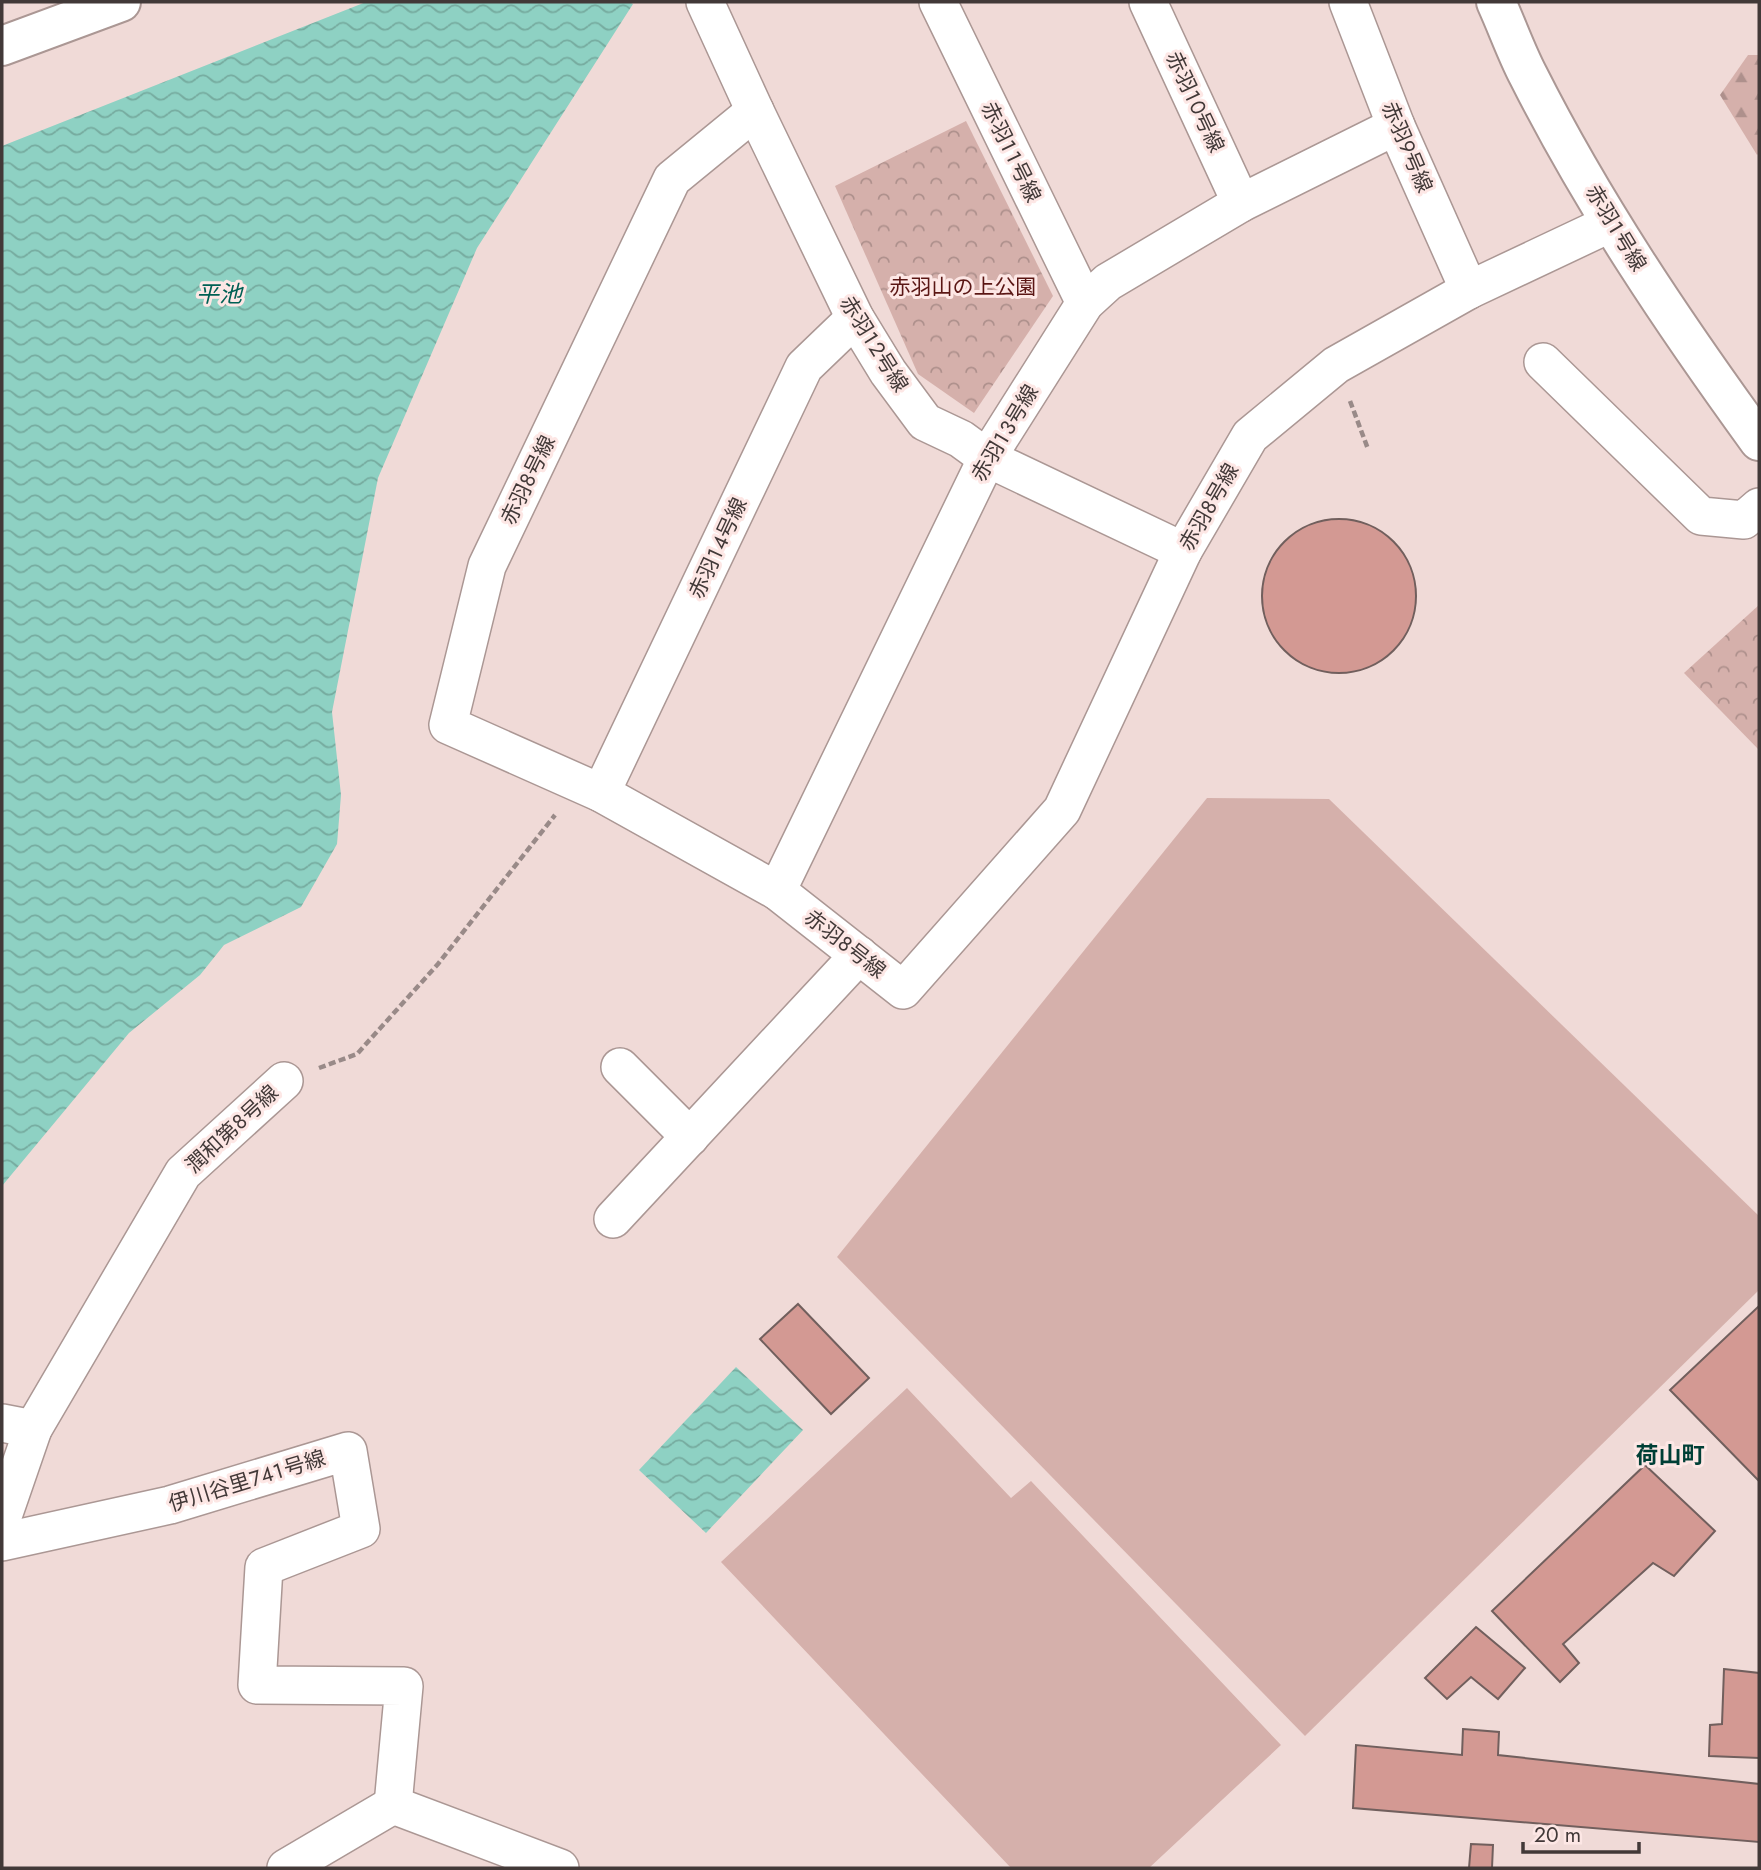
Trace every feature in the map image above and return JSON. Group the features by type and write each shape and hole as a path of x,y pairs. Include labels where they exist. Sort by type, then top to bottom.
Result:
{"street":[{"path":"2,46 121,2"},
{"name":"赤羽１２号線","path":"705,2 855,318 888,372 925,422 961,439 987,458 1183,551"},
{"name":"赤羽１１号線","path":"938,2 1084,303"},
{"name":"赤羽１０号線","path":"1149,2 1241,203"},
{"name":"赤羽９号線","path":"1348,2 1396,126 1469,290"},
{"name":"赤羽１号線","path":"1496,2 1527,74 1611,223 1698,358 1759,441"},
{"name":"赤羽８号線","path":"755,111 672,179 487,566 448,724 591,788 777,891 903,990 1062,810 1183,551 1250,436 1336,365 1469,290 1611,223"},
{"name":"赤羽１３号線","path":"777,891 987,458 1084,303 1108,282 1241,203 1396,126"},
{"name":"赤羽１４号線","path":"591,788 804,366 855,318"},
{"path":"1543,362 1701,516 1744,520 1759,507"},
{"path":"613,1219 859,955"},
{"path":"620,1067 690,1136"},
{"name":"潤和第８号線","path":"2,1519 18,1426 183,1173 284,1081"},
{"name":"伊川谷里７４１号線","path":"2,1542 170,1505 348,1451 361,1529 264,1567 257,1685 404,1686 393,1805"},
{"path":"286,1868 393,1805 561,1868"}],"path":[{"path":"1336,365 1368,449"},
{"name":"潤和第８号線","path":"284,1081 357,1054 591,788"}],"green space":[{"path":"1748,55 1759,55 1757,155 1720,95"},
{"name":"赤羽山の上公園","path":"966,121 1053,296 974,413 918,374 835,186"},
{"path":"1759,605 1759,750 1684,673"},
{"path":"1207,798 1329,799 1759,1216 1759,1290 1305,1736 837,1257"},
{"path":"907,1388 1011,1498 1031,1481 1281,1745 1149,1868 1011,1868 721,1562"}],"water":[{"name":"平池","path":"366,2 633,4 477,248 378,478 332,712 341,795 337,844 301,907 224,945 200,975 129,1033 2,1186 2,146"},
{"path":"736,1367 803,1430 706,1533 639,1470"}],"building":[{"path":"1339,519 1369,524 1394,541 1411,566 1416,596 1411,626 1394,651 1369,668 1339,673 1309,668 1284,651 1267,626 1262,596 1267,566 1284,541 1309,524"},
{"path":"798,1304 869,1378 831,1414 760,1339"},
{"path":"1759,1306 1759,1481 1670,1390"},
{"path":"1645,1465 1715,1531 1674,1576 1653,1563 1563,1644 1579,1663 1560,1682 1492,1611"},
{"path":"1476,1627 1525,1668 1498,1699 1471,1677 1447,1699 1425,1678"},
{"path":"1724,1669 1759,1673 1759,1758 1709,1756 1710,1725 1722,1724"},
{"path":"1463,1729 1499,1732 1498,1755 1759,1784 1759,1842 1353,1808 1356,1745 1462,1755"},
{"path":"1471,1844 1493,1845 1492,1868 1469,1868"}],"district":[{"name":"荷山町","path":"1670,1455"}]}
